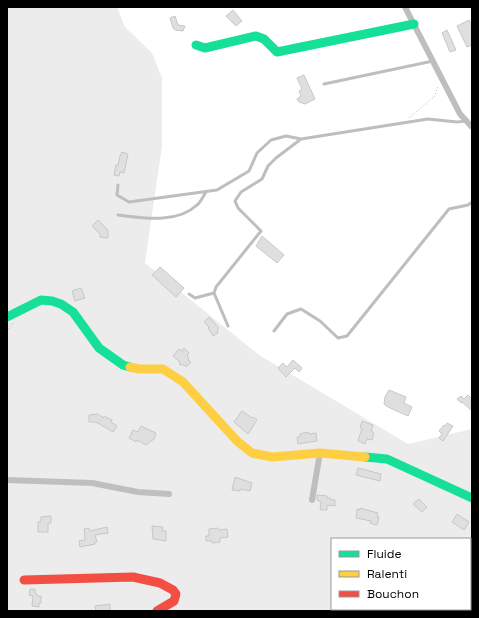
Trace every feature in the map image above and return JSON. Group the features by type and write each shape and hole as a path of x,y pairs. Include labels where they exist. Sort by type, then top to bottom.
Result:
{"street":[{"path":"406,7 460,114 472,127"},
{"path":"196,45 205,48 256,36 264,39 277,52 414,24"},
{"path":"7,317 41,300 61,304 73,312 99,348 111,357 122,364 139,369 163,369 183,382 237,441 252,453 272,457 320,453 387,459 472,498"},
{"path":"312,500 320,453"},
{"path":"24,580 133,577 148,579 175,591 176,596 174,600 157,611"}],"lane":[{"path":"324,84 433,61"},
{"path":"118,186 117,195 129,202 206,192 216,190 249,171 257,153 271,140 286,136 301,139 428,119 456,122 466,121"},
{"path":"228,326 214,293 216,287 261,231 238,208 234,201 241,192 262,179 268,166 276,158 301,139"},
{"path":"118,215 144,218 166,218 186,213 198,205 206,192"},
{"path":"274,331 287,314 301,308 320,320 338,338 347,336 449,209 468,205 472,202"},
{"path":"189,294 195,298 214,293"}],"path":[{"path":"402,123 434,97 441,76"}],"shaded area":[{"path":"7,7 117,7 125,27 152,53 162,78 162,146 145,263 259,355 408,444 472,429 472,611 7,611"}],"building":[{"path":"233,10 242,21 236,26 226,16"},
{"path":"175,16 178,25 185,26 183,31 175,30 173,28 170,18"},
{"path":"469,20 472,26 472,45 467,47 457,26"},
{"path":"447,30 456,50 450,52 442,33"},
{"path":"304,75 315,99 305,104 299,102 297,99 301,96 299,91 302,89 297,78"},
{"path":"122,152 128,154 124,173 120,172 119,176 114,175 116,165 118,165"},
{"path":"98,220 108,230 108,238 100,237 100,234 92,226"},
{"path":"262,236 284,255 277,263 256,246"},
{"path":"160,267 184,288 176,297 152,275"},
{"path":"81,288 85,298 75,301 72,291"},
{"path":"209,317 219,328 217,330 218,333 213,336 208,328 209,327 204,322"},
{"path":"184,348 189,353 187,355 189,358 188,360 191,362 186,367 184,365 180,365 179,361 173,356 179,349 182,351"},
{"path":"293,360 302,368 299,372 295,368 286,377 278,368 283,363 287,367"},
{"path":"389,390 406,397 404,403 412,407 408,416 384,404 385,397"},
{"path":"468,395 472,399 472,411 457,399 461,396 464,399"},
{"path":"242,411 257,420 248,434 234,422"},
{"path":"98,414 103,418 104,416 112,420 111,422 117,426 113,432 96,422 89,422 89,415"},
{"path":"362,421 373,425 371,431 374,433 372,440 367,439 365,444 358,441 362,428 360,428"},
{"path":"447,423 453,426 443,441 439,438 442,434 439,431 444,425 446,426"},
{"path":"141,426 156,433 154,439 146,445 129,438 133,430 138,432"},
{"path":"308,432 309,434 316,433 317,441 298,444 297,437 300,437 300,434"},
{"path":"358,468 381,474 380,481 356,475"},
{"path":"235,477 252,483 250,491 240,489 240,491 232,490"},
{"path":"317,495 327,496 327,498 335,500 335,506 327,505 327,510 320,510 321,502 317,500"},
{"path":"419,499 427,507 422,512 413,504"},
{"path":"360,508 378,513 377,517 379,517 377,525 370,523 371,521 356,518 357,509 360,510"},
{"path":"457,514 469,522 464,530 452,522"},
{"path":"51,516 51,523 48,523 48,532 38,532 38,522 41,522 41,517"},
{"path":"152,526 163,527 162,531 166,531 166,541 153,539"},
{"path":"107,527 108,533 95,535 97,542 95,542 95,544 80,547 79,541 85,540 84,529 89,528 90,531"},
{"path":"218,528 219,530 227,529 228,537 220,538 220,542 212,543 212,541 206,541 206,536 209,536 209,529"},
{"path":"30,589 35,589 38,596 41,596 41,603 39,603 39,607 32,606 33,596 29,595"},
{"path":"110,604 110,611 96,611 95,606"}],"waterway":[{"path":"7,480 92,483 138,492 169,494"}],"traffic: fast":[{"path":"196,45 205,48 256,36 264,39 277,52 414,24"},
{"path":"7,317 41,300 61,304 73,312 99,348 123,365 130,367"},
{"path":"365,457 387,459 472,498"}],"traffic: slow":[{"path":"130,367 139,369 163,369 183,382 237,441 252,453 272,457 320,453 365,457"}],"traffic: jam":[{"path":"24,580 133,577 160,583 173,590 176,594 174,601 157,611"}]}
